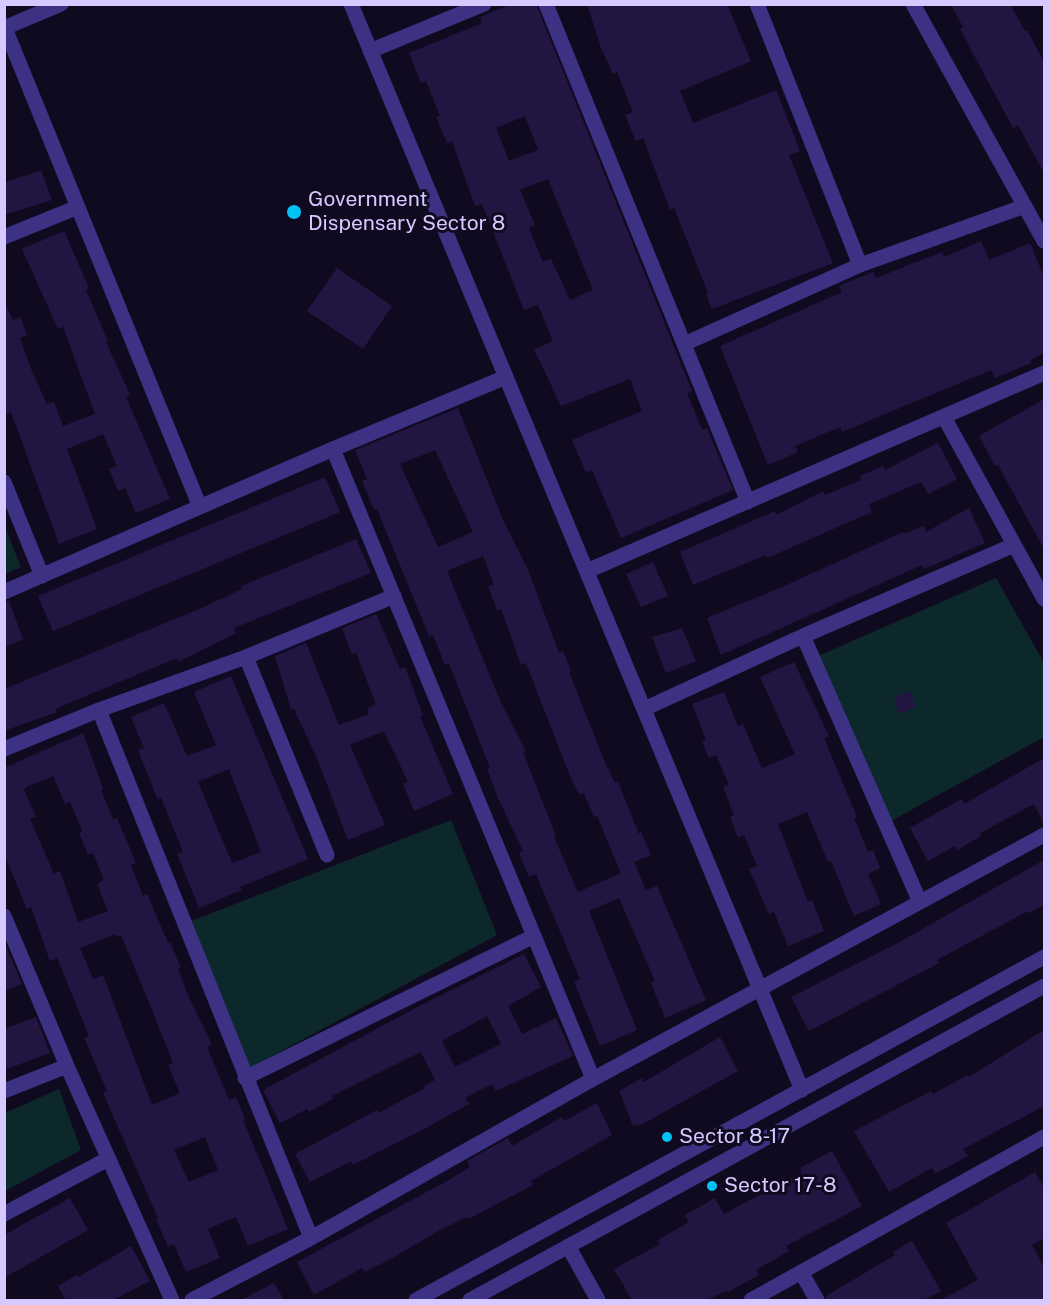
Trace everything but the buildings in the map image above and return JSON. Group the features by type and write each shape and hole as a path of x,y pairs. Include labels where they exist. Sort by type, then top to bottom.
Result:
{"street":[{"path":"61,4 5,28 200,507"},
{"path":"351,4 802,1089"},
{"path":"370,51 484,4"},
{"path":"546,4 748,502"},
{"path":"756,4 860,265"},
{"path":"913,4 1044,241"},
{"path":"684,344 860,265 1025,206"},
{"path":"4,237 78,207"},
{"path":"587,571 1044,373"},
{"path":"4,592 333,449 506,378"},
{"path":"944,417 1044,599"},
{"path":"333,449 593,1079"},
{"path":"4,482 42,576"},
{"path":"644,709 803,636 1014,545"},
{"path":"4,749 99,710 246,657 394,596"},
{"path":"803,636 920,902"},
{"path":"246,657 327,855"},
{"path":"99,710 311,1238"},
{"path":"192,1300 311,1238 593,1079 1044,835"},
{"path":"5,918 67,1066 172,1300"},
{"path":"245,1078 534,936"},
{"path":"416,1300 1044,957"},
{"path":"470,1300 1044,986"},
{"path":"4,1091 67,1066"},
{"path":"751,1300 1044,1137"},
{"path":"4,1214 108,1159"},
{"path":"568,1246 598,1300"},
{"path":"801,1272 817,1300"}],"green space":[{"path":"4,525 21,567 5,574 4,574"},
{"path":"996,578 1044,663 1044,737 891,821 818,656"},
{"path":"451,820 497,935 250,1068 189,922"},
{"path":"59,1089 81,1150 5,1191 5,1113"}],"place":[{"name":"Government Dispensary Sector 8","path":"294,212"},
{"name":"Sector 8-17","path":"667,1137"},
{"name":"Sector 17-8","path":"712,1186"}]}
